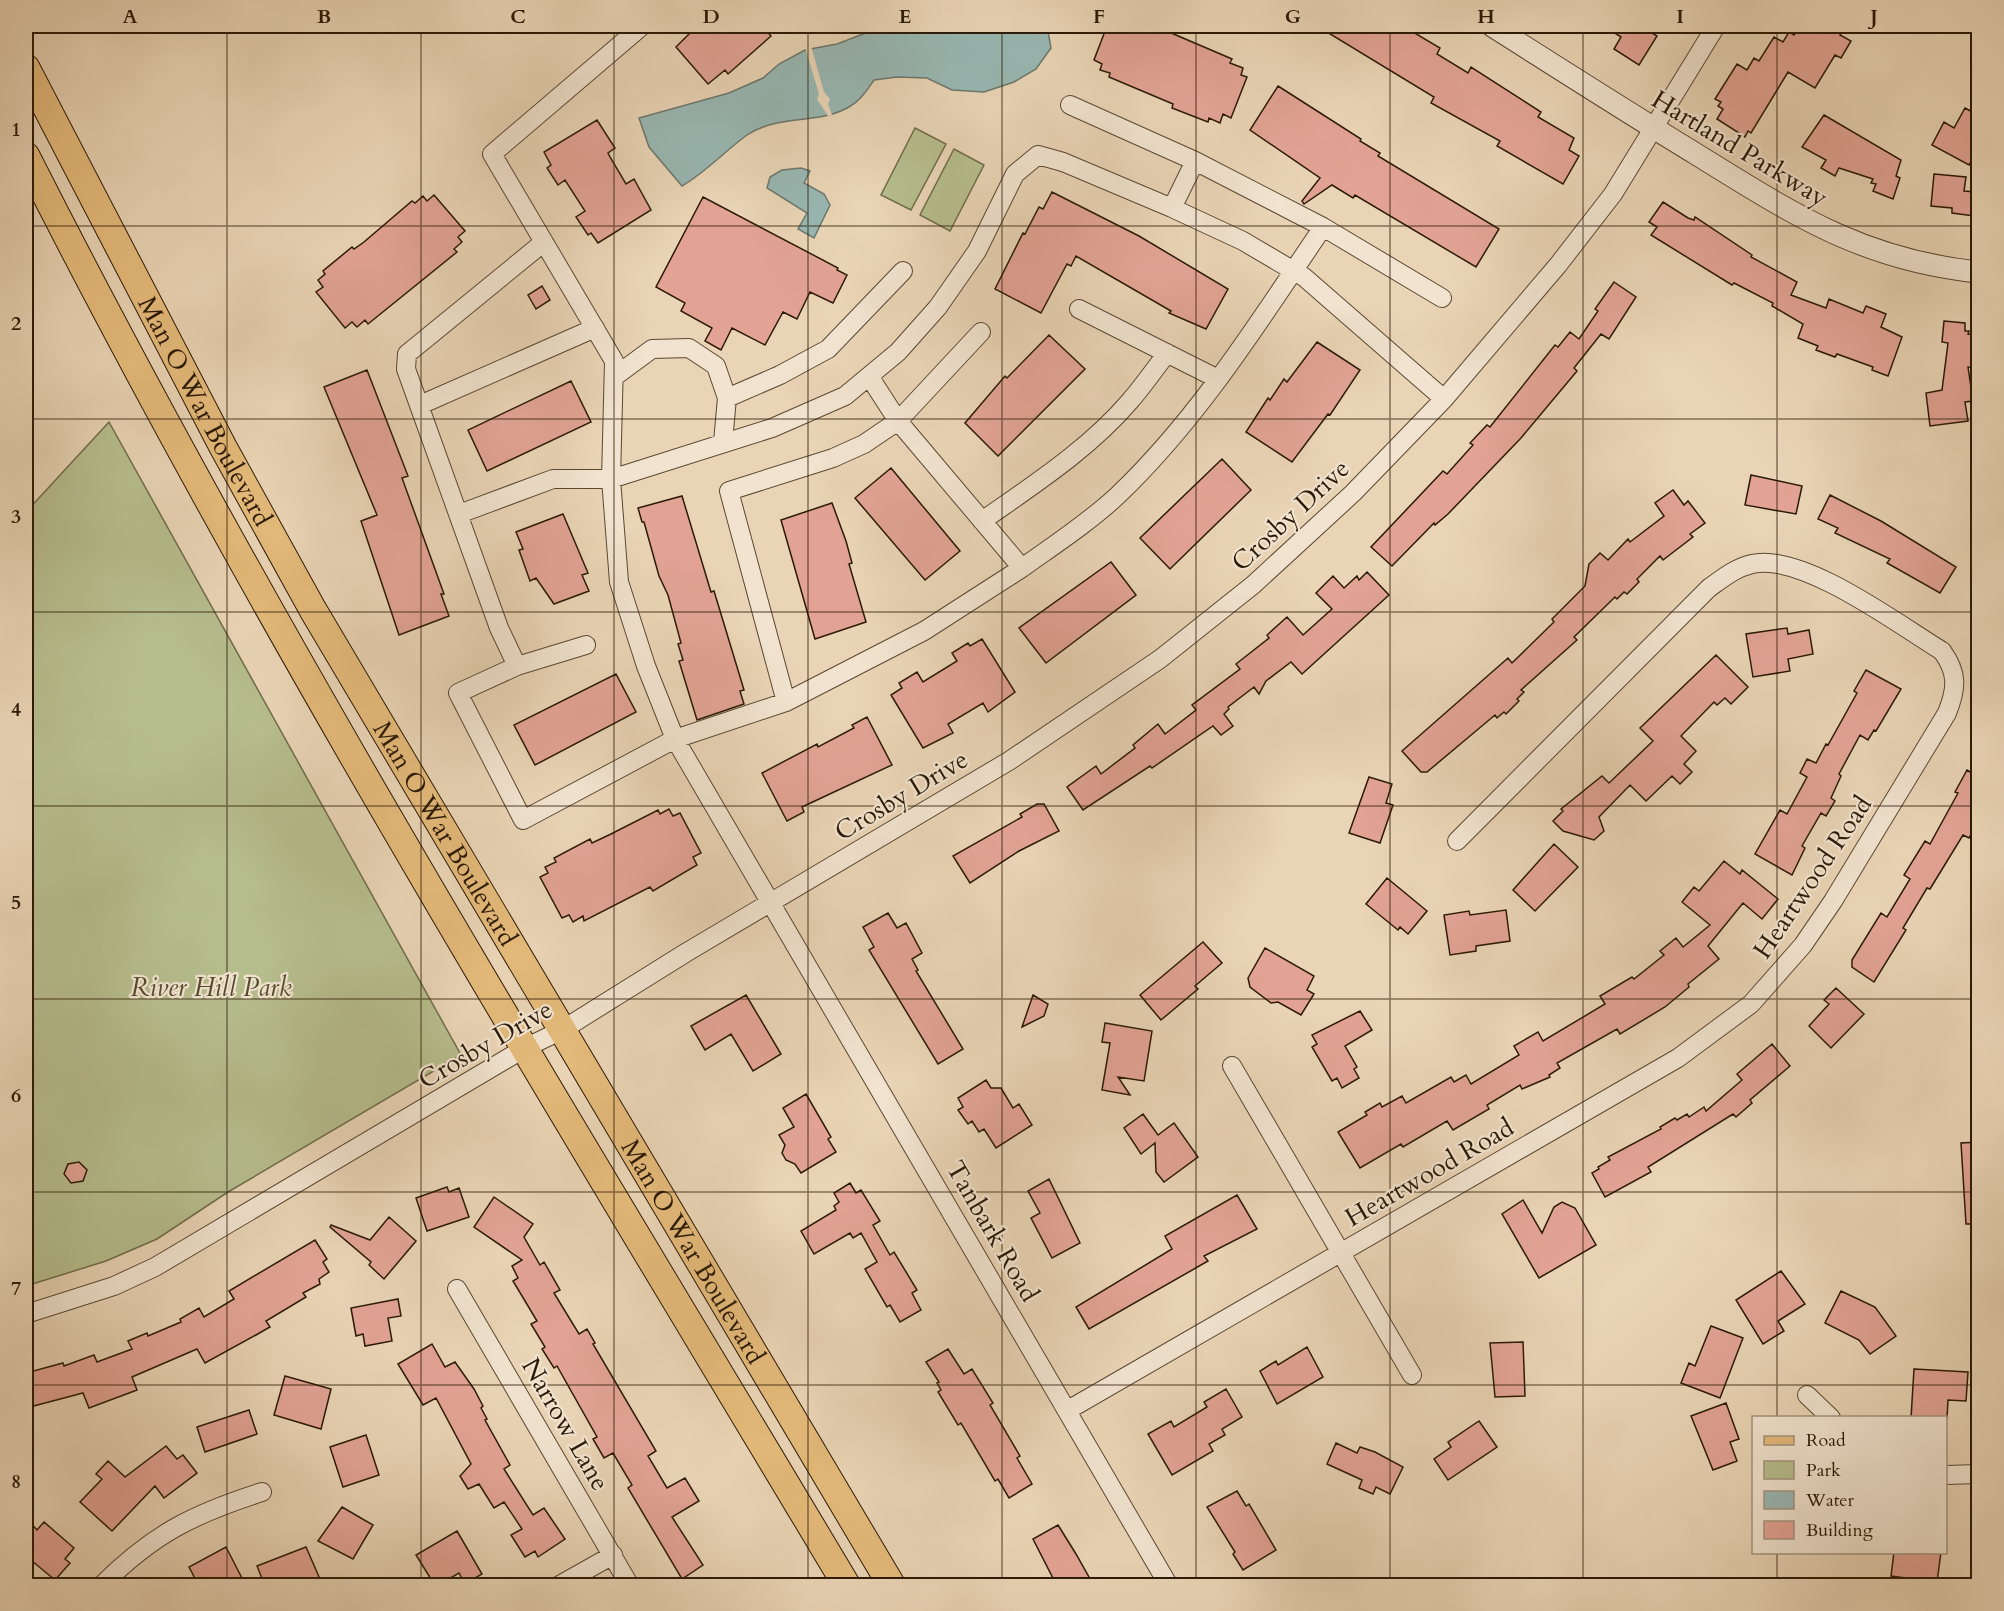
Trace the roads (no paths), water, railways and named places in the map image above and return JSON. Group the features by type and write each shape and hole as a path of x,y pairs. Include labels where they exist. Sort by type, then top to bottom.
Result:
{"main road":[{"name":"Man O War Boulevard","path":"26,68 218,437 308,600 892,1586"},
{"name":"Man O War Boulevard","path":"26,156 124,346 308,680 847,1586"}],"street":[{"name":"Tanbark Road","path":"642,26 492,154 614,361 611,479 619,582 646,666 675,739 1169,1586"},
{"name":"Hartland Parkway","path":"1492,26 1651,127 1827,232 1911,262 1978,272"},
{"name":"Crosby Drive","path":"26,1314 114,1286 155,1267 525,1048 562,1030 1009,761 1160,659 1253,585 1345,501 1444,399 1588,228 1628,169 1651,127 1716,26"},
{"path":"1070,105 1195,161 1323,227 1442,298"},
{"path":"459,514 553,479 611,479 772,428 845,396 897,352 938,307 977,251 1015,174 1038,155 1063,162 1243,240 1293,271 1359,323 1444,399"},
{"path":"1172,208 1195,161"},
{"path":"586,645 517,666 458,693 523,820 675,739 786,702 924,631 1082,526 1117,496 1193,414 1323,227"},
{"path":"517,666 499,628 406,369 407,354 544,242"},
{"path":"727,398 780,375 828,349 903,271"},
{"path":"1079,309 1218,379"},
{"path":"420,405 595,328"},
{"path":"786,702 729,491 833,458 864,444 897,421 981,332"},
{"path":"614,377 652,348 689,348 716,366 727,398 723,442"},
{"path":"982,521 1043,478 1095,435 1129,402 1167,353"},
{"path":"868,376 897,421 1022,568"},
{"name":"Heartwood Road","path":"1068,1410 1678,1058 1751,1004 1784,968 1827,910 1947,713 1955,688 1953,666 1942,651 1846,592 1793,566 1773,562 1754,563 1731,571 1709,588 1457,841"},
{"path":"1232,1066 1412,1375"},
{"name":"Narrow Lane","path":"458,1289 630,1586"},
{"path":"1808,1395 1829,1416"},
{"path":"1947,1475 1978,1474"},
{"path":"100,1586 151,1542 180,1523 262,1492"},
{"path":"558,1586 613,1555"}],"water":[{"path":"884,26 1047,26 1051,48 1036,69 1014,82 984,92 952,90 927,78 897,77 874,80 857,102 837,113 772,124 747,135 682,186 649,147 639,118 729,93 763,78 779,64 805,50 837,44"},
{"path":"801,168 810,171 804,183 824,194 830,205 814,238 798,229 807,213 767,188 770,177 782,170"}],"park label":[{"name":"River Hill Park","path":"211,987"}]}
